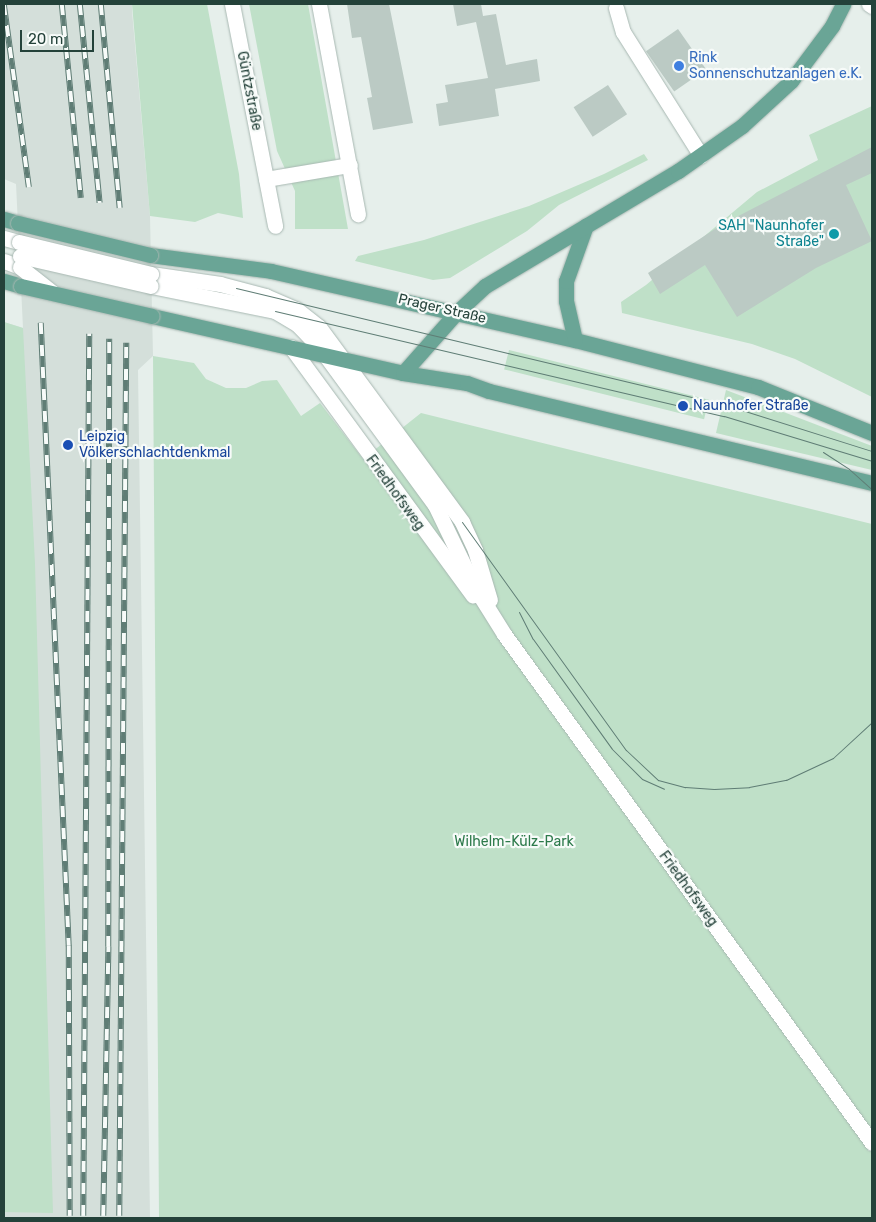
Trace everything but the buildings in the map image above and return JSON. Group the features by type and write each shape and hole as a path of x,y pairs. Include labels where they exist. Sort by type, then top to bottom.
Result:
{"main road":[{"path":"403,373 456,313 485,286 700,156 742,126 791,81 843,4"},
{"name":"Prager Straße","path":"11,221 150,255 271,271 575,340 758,387 872,433"},
{"path":"575,340 566,301 566,281 586,225"},
{"path":"4,281 53,294 326,356 403,373 466,383 489,391 872,483"}],"street":[{"name":"Güntzstraße","path":"232,4 275,226"},
{"path":"319,4 358,214"},
{"path":"616,8 623,32 700,156"},
{"path":"266,179 350,165"},
{"path":"4,238 53,294"},
{"path":"4,252 151,280"},
{"path":"4,262 20,255"},
{"name":"Friedhofsweg","path":"151,280 275,310 297,324 326,356 435,505 474,586 504,634 872,1143"},
{"name":"Friedhofsweg","path":"151,280 236,288 288,305 320,327 346,360 462,522 475,550 486,591 504,634"},
{"name":"Friedhofsweg","path":"291,347 450,570 504,634"}],"shaded area":[{"path":"4,4 132,4 150,216 153,356 138,370 150,1218 4,1218 4,322 23,328 16,184 4,179"}],"green space":[{"path":"132,4 207,4 239,174 243,218 218,213 195,222 150,216"},
{"path":"249,4 308,4 348,229 295,229 295,191 277,151"},
{"path":"872,106 872,397 795,359 752,344 622,313 621,302 646,285 757,192 818,160 809,135"},
{"path":"644,154 648,160 559,205 527,231 450,278 433,280 355,261 358,256 424,240 529,206 604,174"},
{"path":"4,322 23,328 35,564 53,1213 4,1212"},
{"path":"509,350 709,400 704,419 504,369"},
{"name":"Wilhelm-Külz-Park","path":"153,356 194,363 206,379 226,388 246,388 262,381 277,380 301,416 320,403 363,459 421,413 872,524 872,1218 159,1218"},
{"path":"726,390 872,446 872,470 716,433"}],"tram line":[{"path":"236,288 729,406 872,451"},
{"path":"275,311 724,416 872,461"},
{"path":"823,452 849,469 872,490"},
{"path":"462,522 626,750 658,780 685,787 714,789 749,787 786,780 833,758 872,722"},
{"path":"519,612 533,639 612,749 642,779 664,789"}],"railway":[{"path":"4,4 29,187"},
{"path":"62,4 81,198"},
{"path":"80,4 100,203"},
{"path":"101,4 120,208"},
{"path":"41,323 69,946 70,1216"},
{"path":"83,1216 89,334"},
{"path":"103,1216 108,947 109,339"},
{"path":"119,1216 126,343"}],"place":[{"name":"Rink Sonnenschutzanlagen e.K.","path":"679,66"},
{"name":"SAH \"Naunhofer Straße\"","path":"834,234"},
{"name":"Naunhofer Straße","path":"683,406"},
{"name":"Leipzig Völkerschlachtdenkmal","path":"68,445"}]}
